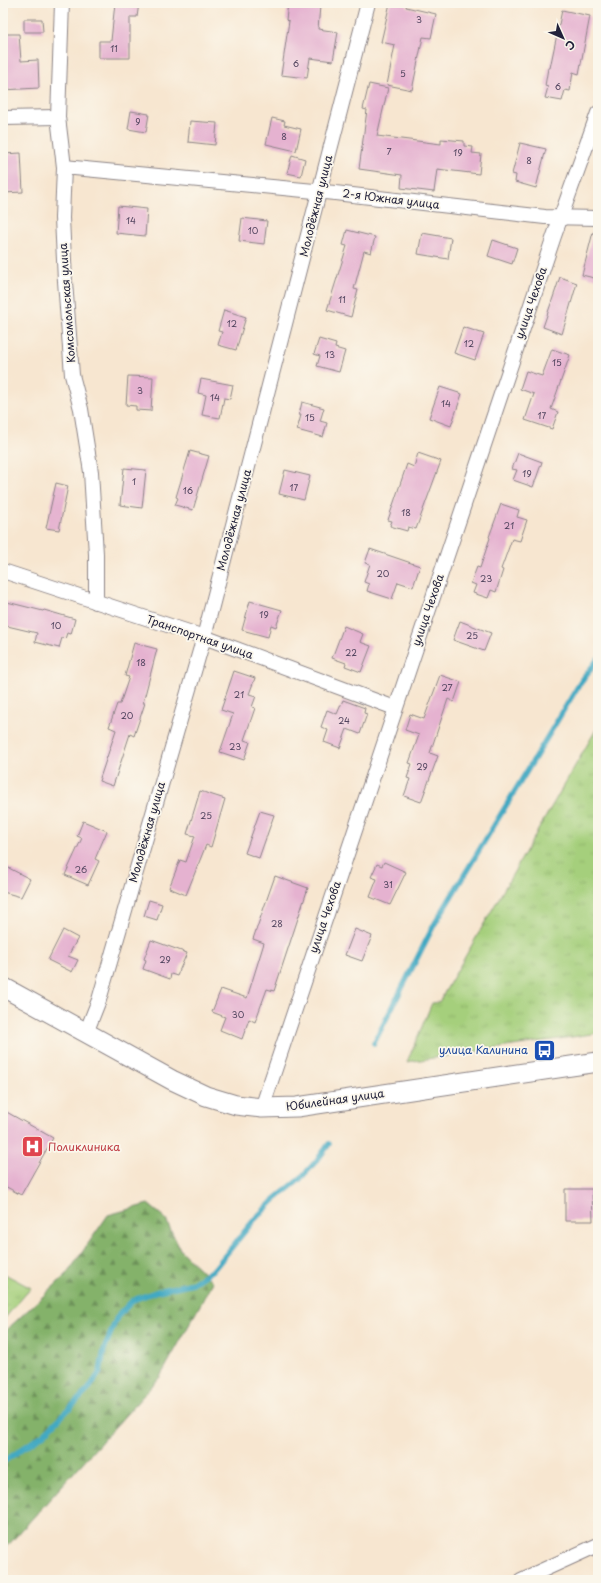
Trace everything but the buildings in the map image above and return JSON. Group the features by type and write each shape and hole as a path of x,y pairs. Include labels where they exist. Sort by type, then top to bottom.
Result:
{"main road":[{"name":"Юбилейная улица","path":"3,987 172,1080 206,1096 236,1105 262,1108 297,1107 598,1062"}],"street":[{"name":"Комсомольская улица","path":"62,3 58,118 64,167 62,218 65,281 72,375 81,409 92,472 96,554 96,602"},
{"name":"Молодёжная улица","path":"86,1033 99,1000 204,637 368,3"},
{"name":"улица Чехова","path":"262,1108 395,708 561,217 598,113"},
{"path":"3,118 58,118"},
{"name":"2-я Южная улица","path":"64,167 320,191 545,217 598,218"},
{"name":"Транспортная улица","path":"3,571 204,637 395,708"},
{"path":"521,1580 598,1546"}],"green space":[{"path":"598,726 598,1033 407,1062 432,1003 439,1002"},
{"path":"148,1204 165,1218 181,1251 213,1282 160,1377 3,1551 3,1333 67,1274 108,1215"},
{"path":"3,1273 31,1288 3,1320"}],"waterway":[{"path":"374,1043 434,925 580,683 598,659"},
{"path":"3,1462 44,1434 88,1390 100,1372 104,1350 117,1317 133,1300 158,1291 193,1283 214,1269 254,1220 274,1200 300,1179 329,1144"}],"place":[{"name":"улица Калинина","path":"544,1050"},
{"name":"Поликлиника","path":"32,1147"}]}
